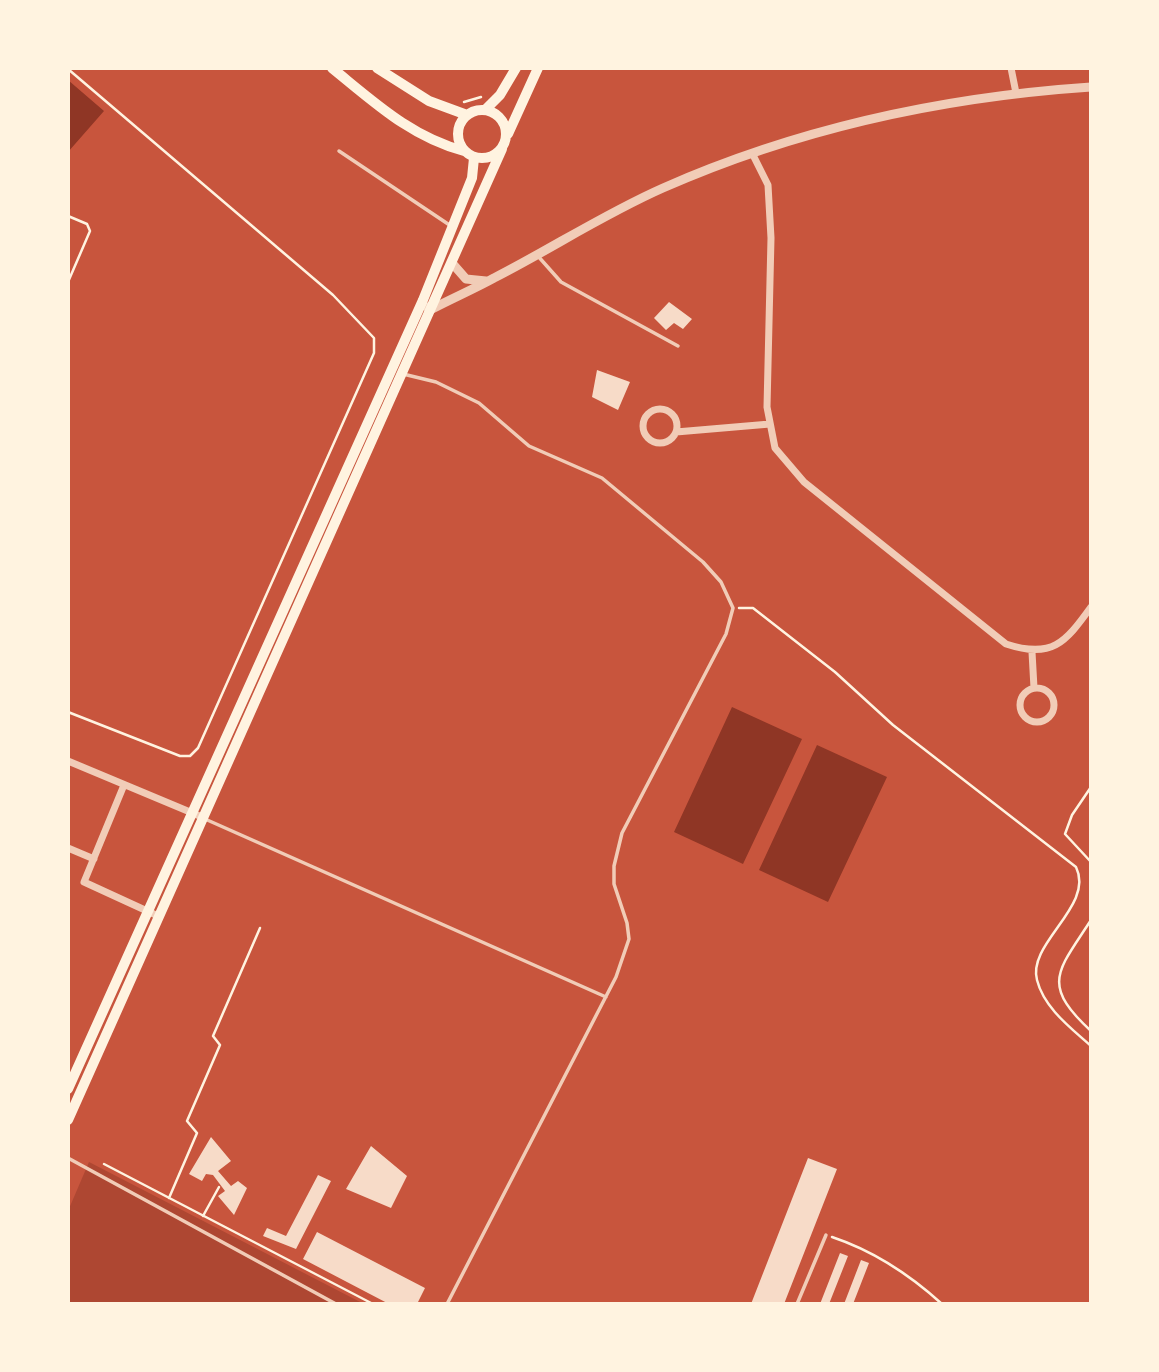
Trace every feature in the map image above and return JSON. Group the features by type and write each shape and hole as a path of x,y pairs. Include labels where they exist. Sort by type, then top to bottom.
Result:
{"main road":[{"path":"332,68 405,126 435,142 464,151 474,158 487,159 502,149"},
{"path":"377,68 419,96 467,115 485,110 500,95 516,68"},
{"path":"68,1089 147,911 197,815 403,374 538,68"},
{"path":"485,110 503,120 506,138"},
{"path":"464,151 460,145 459,129 467,115"},
{"path":"68,1120 158,916 197,815 423,300 472,178 474,158"}],"street":[{"path":"1011,68 1016,93"},
{"path":"423,300 432,309 494,279 663,188 752,153 891,114 1016,93 1091,87"},
{"path":"752,153 768,185 771,238 767,407 775,448 804,482 1006,644 1032,652 1048,650 1072,634 1091,607"},
{"path":"452,263 460,275 473,281 494,279"},
{"path":"676,432 676,421 666,410 654,410 645,418 644,429 650,439 665,442 676,432 770,424"},
{"path":"1032,652 1034,688"},
{"path":"1034,688 1044,689 1054,701 1049,716 1040,721 1025,717 1020,708 1024,693 1034,688"},
{"path":"68,761 197,815"},
{"path":"124,785 84,882 158,916"},
{"path":"68,848 94,859"}],"lane":[{"path":"339,150 453,228"},
{"path":"536,254 561,282 678,346"},
{"path":"403,374 436,382 479,403 529,446 603,478 703,562 726,590 733,608 726,634 622,833 614,866 614,884 627,923 629,939 606,997 447,1304"},
{"path":"197,815 606,997"},
{"path":"68,1157 336,1304"},
{"path":"797,1304 826,1235"}],"path":[{"path":"68,69 333,295 374,338 374,354 198,748 190,755 180,756 68,712"},
{"path":"461,102 480,98 488,90"},
{"path":"68,216 87,223 90,231 68,282"},
{"path":"733,608 753,608 835,672 893,725 1076,867 1081,877 1077,894 1039,957 1035,978 1044,998 1061,1019 1091,1046"},
{"path":"1091,788 1072,815 1066,834 1091,862"},
{"path":"1091,920 1068,954 1057,988 1062,1001 1091,1031"},
{"path":"169,1198 197,1133 187,1121 220,1045 213,1036 260,928"},
{"path":"104,1164 373,1304"},
{"path":"203,1216 219,1187"},
{"path":"826,1235 863,1247 916,1280 942,1304"}],"shaded area":[{"path":"68,80 104,111 68,152"},
{"path":"732,707 802,739 743,864 674,832"},
{"path":"817,745 887,777 828,902 759,870"},
{"path":"89,1162 364,1304 68,1304 68,1211"}],"building":[{"path":"669,302 692,319 683,329 674,323 666,330 654,318"},
{"path":"597,370 630,382 618,410 592,397"},
{"path":"211,1137 231,1161 218,1171 231,1186 238,1181 247,1188 234,1215 218,1196 225,1191 213,1175 206,1174 202,1181 189,1174"},
{"path":"371,1146 407,1176 391,1208 346,1189"},
{"path":"808,1158 837,1169 784,1304 751,1304"},
{"path":"318,1175 331,1181 296,1249 263,1236 267,1228 286,1236"},
{"path":"317,1232 425,1288 417,1304 389,1304 303,1259"},
{"path":"840,1253 848,1256 829,1304 820,1304"},
{"path":"861,1260 869,1263 853,1304 844,1304"}]}
